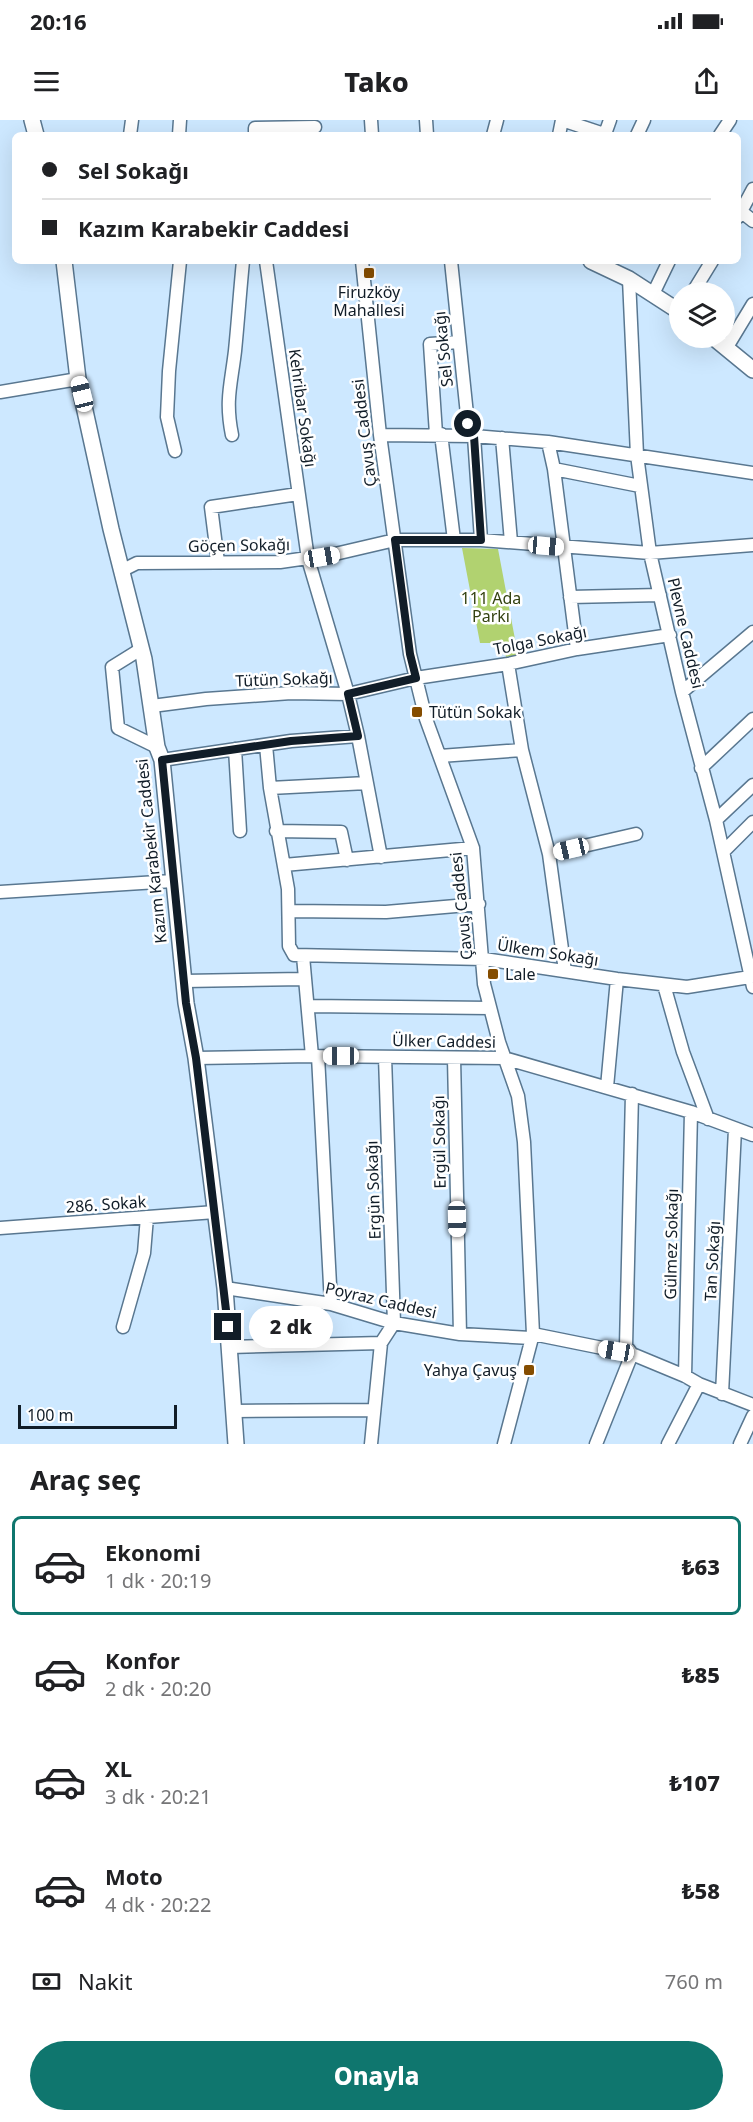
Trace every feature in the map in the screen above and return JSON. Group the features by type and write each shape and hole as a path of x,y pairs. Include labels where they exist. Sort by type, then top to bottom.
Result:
{"main road":[{"name":"Kazım Karabekir Caddesi","path":"64,264 78,379 141,649 160,754 184,981 225,1288 236,1444"},
{"path":"602,264 669,305"},
{"path":"728,348 753,370"}],"street":[{"path":"562,120 597,132"},
{"path":"255,132 255,128 315,127"},
{"path":"741,209 753,189"},
{"path":"175,451 167,417 169,371 180,264"},
{"path":"232,435 228,414 228,392 243,264"},
{"name":"Kehribar Sokağı","path":"267,264 308,559 348,694 381,857"},
{"name":"Çavuş Caddesi","path":"362,264 380,435 410,654 426,718 473,848 484,958 484,984 504,1058 518,1096 524,1142 532,1336 504,1444"},
{"name":"Sel Sokağı","path":"451,264 468,424 474,436 481,540"},
{"path":"653,294 668,264"},
{"path":"699,282 710,264"},
{"name":"Plevne Caddesi","path":"629,279 637,455 650,553 682,692 716,820 751,982"},
{"path":"735,333 753,303"},
{"path":"454,540 438,434 430,344 459,342"},
{"path":"0,392 78,379"},
{"path":"380,435 438,434 548,442 753,473"},
{"path":"502,438 511,542"},
{"path":"548,442 554,469 577,649"},
{"path":"554,469 640,486"},
{"path":"218,562 211,507 298,494"},
{"name":"Göçen Sokağı","path":"121,571 137,563 280,562 308,559 395,540 481,540 650,553 753,545"},
{"path":"570,597 660,595"},
{"path":"682,692 753,632"},
{"name":"Tolga Sokağı","path":"416,678 670,635"},
{"path":"141,649 112,667 118,728 160,754 235,749 358,736"},
{"path":"508,664 522,750 549,854 565,971"},
{"name":"Tütün Sokağı","path":"152,706 206,699 291,693 348,694 416,678"},
{"path":"701,768 753,719"},
{"path":"266,745 276,831 284,865 289,911 289,946 294,955 303,956 315,1056 331,1304"},
{"path":"235,749 240,831"},
{"path":"441,756 522,750"},
{"path":"270,788 366,783"},
{"path":"716,820 753,785"},
{"path":"723,852 753,822"},
{"path":"276,831 341,832 347,860"},
{"path":"549,854 636,834"},
{"path":"284,865 473,848"},
{"path":"0,892 173,881"},
{"path":"289,911 386,912 479,904"},
{"path":"743,945 753,934"},
{"name":"Ülkem Sokağı","path":"303,956 484,958 616,979 687,987 751,982"},
{"path":"184,981 305,979"},
{"path":"607,1087 616,979"},
{"path":"664,985 683,1052 708,1119"},
{"path":"308,1006 490,1008"},
{"name":"Ülker Caddesi","path":"196,1058 315,1056 504,1058 691,1112 753,1135"},
{"name":"Ergün Sokağı","path":"386,1057 394,1323"},
{"name":"Ergül Sokağı","path":"454,1058 460,1334"},
{"path":"596,1444 632,1354 626,1346 632,1094"},
{"name":"Gülmez Sokağı","path":"685,1376 691,1112"},
{"name":"Tan Sokağı","path":"722,1394 735,1129"},
{"name":"286. Sokak","path":"0,1228 215,1212"},
{"path":"123,1327 144,1253 147,1217"},
{"name":"Poyraz Caddesi","path":"225,1288 331,1304 394,1323 460,1334 532,1336 632,1354 722,1394 753,1405"},
{"path":"371,1444 381,1343 394,1323"},
{"path":"230,1347 381,1343"},
{"path":"668,1444 699,1384"},
{"path":"234,1411 374,1410"},
{"path":"740,1444 753,1416"}],"green space":[{"name":"111 Ada Parkı","path":"462,548 498,549 518,655 506,657 503,643 480,643"}],"place":[{"name":"Firuzköy Mahallesi","path":"369,273"},
{"name":"Tütün Sokak","path":"417,712"},
{"name":"Lale","path":"493,974"},
{"name":"Yahya Çavuş","path":"529,1370"}],"route":[{"path":"228,1327 196,1058 186,1003 162,760 291,741 358,736 348,694 416,678 410,654 395,540 481,540 474,436 468,424"}]}
